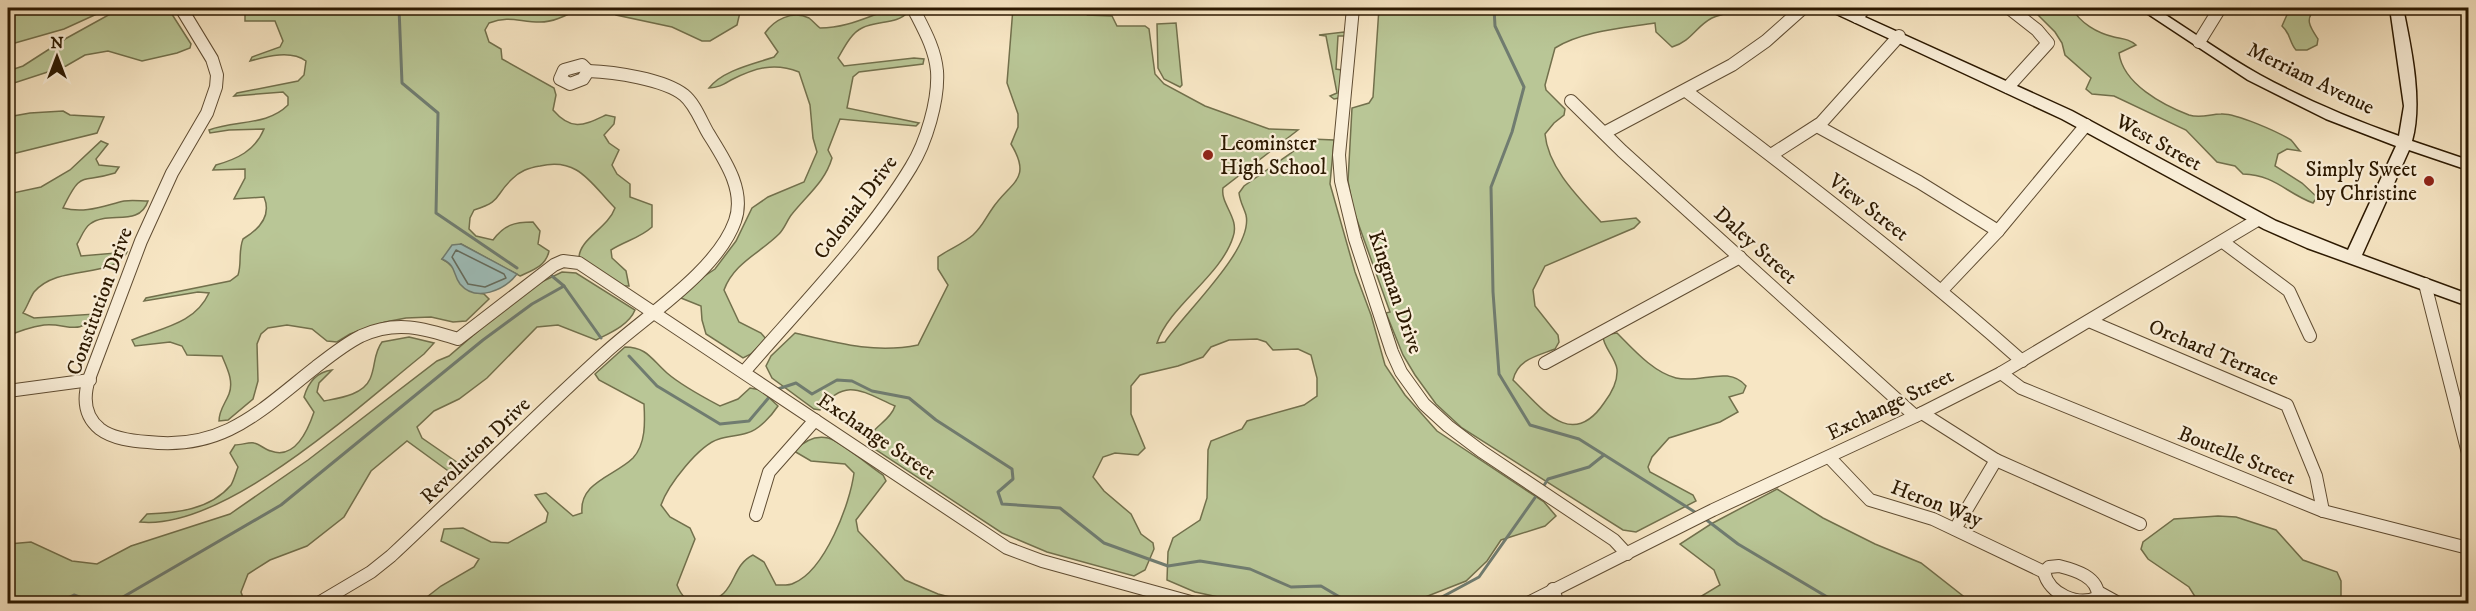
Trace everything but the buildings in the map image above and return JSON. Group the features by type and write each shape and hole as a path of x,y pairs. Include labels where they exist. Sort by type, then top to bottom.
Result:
{"street":[{"name":"Constitution Drive","path":"181,8 214,64 216,84 200,124 172,172 142,237 90,380 84,399 86,413 95,425 110,435 165,445 194,443 231,431 264,408 317,365 355,340 373,332 388,327 416,325 437,330 458,339 471,328"},
{"name":"Colonial Drive","path":"744,372 866,230 912,166 931,118 937,72 933,49 913,8"},
{"name":"Kingman Drive","path":"1353,8 1339,155 1341,181 1347,212 1392,352 1406,380 1424,404 1448,426 1481,451 1614,540 1628,554"},
{"path":"1604,133 1686,91 1747,55 1803,8"},
{"name":"West Street","path":"1835,8 1861,12 1899,36 2086,125 2259,219 2313,244 2469,300"},
{"path":"2008,87 2046,48 2048,43 2037,30 2009,8"},
{"name":"Merriam Avenue","path":"2146,8 2275,88 2404,144 2469,165"},
{"path":"2199,42 2220,8"},
{"path":"2353,258 2404,144 2410,123 2411,106 2397,8"},
{"path":"1771,156 1817,126 1899,36"},
{"name":"Revolution Drive","path":"317,603 363,578 391,556 651,312 699,272 717,253 735,221 738,203 737,189 710,135 686,97 680,92 649,82 612,73 588,71"},
{"name":"View Street","path":"1686,91 1846,212 1942,290 2022,361"},
{"name":"Daley Street","path":"1571,101 1740,257 1918,414 1996,460 2140,524"},
{"path":"1942,290 1998,231 2086,125"},
{"path":"1817,126 1919,183 1998,231"},
{"name":"Exchange Street","path":"1526,603 1555,596 1690,521 1829,457 2001,373 2259,219"},
{"path":"2223,242 2289,291 2310,336"},
{"path":"1545,363 1740,257"},
{"name":"Exchange Street","path":"471,328 554,265 563,261 579,264 1007,548 1033,558 1198,603"},
{"path":"2425,284 2469,453"},
{"name":"Orchard Terrace","path":"2089,321 2287,405 2316,476 2323,511"},
{"name":"Boutelle Street","path":"2001,373 2021,388 2323,511 2469,548"},
{"path":"8,391 90,380"},
{"path":"756,515 769,472 815,420"},
{"name":"Heron Way","path":"1829,457 1870,500 1911,511 1955,529 2044,572"},
{"path":"1955,529 1996,460"},
{"path":"2100,593 2095,600 2077,600 2049,584 2044,572 2053,566 2064,567 2094,582 2100,593 2120,603"}],"green space":[{"path":"8,8 110,8 64,29 8,45"},
{"path":"121,8 168,8 191,44 190,48 142,61 108,51 85,55 66,66 8,85 8,71 23,66 65,39"},
{"path":"245,8 255,8 255,10 269,13 296,8 579,8 561,18 545,22 509,19 496,21 489,23 485,30 489,42 501,49 502,59 554,88 556,95 553,110 560,117 572,124 585,124 606,115 615,117 614,124 604,135 609,143 619,150 612,165 617,174 630,184 630,197 652,205 652,227 611,250 612,258 626,271 629,286 621,286 579,258 584,245 606,222 615,208 591,182 575,169 553,164 528,169 512,179 494,201 474,210 470,218 469,229 476,236 493,240 510,225 533,222 540,231 538,244 549,251 542,264 520,276 461,244 442,259 449,263 466,288 484,294 489,299 466,321 453,322 431,317 406,318 385,322 350,334 337,342 327,341 312,329 287,325 268,328 261,334 257,344 258,381 253,399 228,420 219,421 231,384 222,356 187,355 182,346 170,342 135,346 132,340 186,318 195,312 209,293 198,292 144,301 146,298 230,281 238,275 243,239 258,227 265,216 264,197 234,199 245,178 245,169 213,170 216,165 244,153 256,143 264,129 210,133 209,130 261,120 280,112 288,105 288,97 283,92 234,96 237,93 298,81 304,75 306,61 286,55 250,61 252,57 280,47 283,41 275,21 245,21"},
{"path":"610,8 711,11 741,8 737,25 710,41 702,41 672,27 616,15"},
{"path":"1013,8 1095,8 1088,15 1112,16 1117,26 1145,26 1149,29 1155,74 1164,84 1205,106 1269,129 1298,130 1223,188 1224,200 1234,224 1233,237 1218,265 1172,316 1157,343 1165,342 1216,280 1239,245 1246,229 1246,215 1239,193 1244,186 1311,139 1334,140 1330,184 1385,365 1405,395 1437,431 1544,502 1556,516 1545,526 1501,540 1487,561 1466,581 1420,599 1420,603 1246,603 1195,592 1167,580 1168,552 1173,538 1200,520 1207,498 1208,450 1211,441 1242,429 1247,421 1304,405 1317,396 1317,378 1311,355 1298,349 1273,350 1266,342 1257,339 1229,340 1211,347 1203,357 1140,375 1131,386 1131,414 1145,448 1138,455 1115,453 1103,457 1093,477 1104,491 1131,514 1141,534 1153,543 1154,549 1145,570 1134,576 1047,552 1002,533 867,444 872,433 889,416 895,406 864,392 846,390 829,399 820,410 814,409 772,378 766,366 771,356 795,333 841,344 871,348 918,345 948,285 938,269 938,257 976,232 1017,180 1019,173 1020,166 1011,144 1018,127 1018,114 1007,83"},
{"path":"1379,8 1734,8 1707,21 1684,41 1672,47 1656,32 1655,23 1590,34 1555,48 1545,85 1546,90 1565,109 1564,115 1545,134 1552,159 1566,182 1601,222 1636,218 1640,222 1634,228 1545,266 1533,290 1535,306 1558,335 1559,342 1555,349 1535,356 1519,367 1513,380 1556,420 1568,424 1580,424 1592,417 1607,399 1613,387 1617,369 1604,343 1603,335 1617,333 1644,360 1668,375 1685,379 1723,376 1739,380 1746,386 1743,393 1729,397 1738,412 1720,422 1669,438 1652,457 1648,467 1650,472 1693,495 1696,501 1636,532 1623,530 1462,428 1436,404 1415,375 1403,355 1386,313 1390,312 1353,209 1348,181 1352,108 1369,103 1373,97"},
{"path":"2031,8 2072,8 2084,23 2095,30 2136,45 2119,53 2128,74 2146,92 2179,111 2193,116 2221,114 2236,117 2267,128 2291,140 2300,151 2287,149 2278,154 2275,166 2302,183 2317,197 2313,203 2272,181 2243,174 2235,166 2217,162 2186,130 2114,96 2092,94 2086,89 2091,78 2065,55 2062,43 2055,32"},
{"path":"2290,8 2316,8 2309,19 2318,39 2317,45 2307,50 2296,50 2282,26"},
{"path":"891,9 904,9 908,12 893,21 858,30 838,58 844,66 914,58 924,59 923,64 859,72 853,77 847,108 919,123 916,126 840,119 828,150 832,158 825,174 792,214 781,232 741,265 724,290 739,322 761,333 766,339 751,354 743,358 706,334 701,306 681,298 685,289 715,269 736,241 752,208 768,197 804,182 817,152 813,138 810,105 799,72 781,67 765,68 748,72 718,87 709,88 730,72 774,57 778,52 765,33 778,20 796,15 803,16 809,18 820,28 830,28"},
{"path":"1176,23 1182,85 1180,87 1164,79 1158,68 1157,24"},
{"path":"1344,32 1346,36 1338,36 1336,69 1342,70 1339,98 1334,99 1330,96 1337,93 1326,36 1319,35"},
{"path":"63,111 70,115 104,117 97,133 8,155 8,117"},
{"path":"101,141 108,144 96,159 99,165 119,167 115,173 83,180 74,188 63,208 86,210 124,201 148,201 138,214 105,218 90,224 77,244 81,256 127,252 120,261 110,266 57,277 45,283 34,292 23,313 34,318 95,314 84,325 72,327 44,325 8,336 8,279 12,274 14,264 8,261 8,194 41,187 70,170"},
{"path":"562,272 576,273 635,310 618,328 596,340 558,325 537,327 487,378 459,399 434,411 417,427 422,438 464,467 451,473 407,441 371,471 344,517 307,546 270,560 248,574 241,592 245,603 8,603 9,544 31,542 72,561 97,564 131,546 230,514 308,460 437,361 449,356 527,289"},
{"path":"409,337 434,343 365,403 290,460 250,486 211,507 174,519 140,522 147,514 192,509 223,493 231,485 238,467 230,453 235,445 254,443 279,453 294,447 304,435 314,412 304,397 314,379 332,370 319,383 317,392 324,401 356,392 362,389 370,379 377,351 382,342"},
{"path":"625,347 644,352 679,382 720,406 738,399 750,388 761,390 778,406 756,429 719,439 702,449 677,477 661,505 670,517 690,528 695,539 677,585 686,598 701,603 722,595 745,560 753,555 764,562 776,585 794,583 816,565 834,535 852,486 854,473 845,464 811,461 794,451 810,440 823,437 847,449 883,475 886,481 856,520 858,531 905,580 938,594 973,603 418,604 441,586 474,567 479,559 441,541 444,529 463,528 491,542 508,543 546,522 548,513 535,495 546,493 573,516 582,513 586,494 592,487 633,458 642,440 644,404 599,380 595,374"},
{"path":"1777,489 1823,518 1875,544 1921,563 1972,603 1690,603 1720,585 1714,570 1680,544 1711,524"},
{"path":"2236,517 2276,530 2303,560 2337,572 2341,581 2341,603 2199,603 2189,587 2148,559 2141,549 2143,542 2174,519"}],"water":[{"path":"461,244 517,274 505,285 490,292 474,293 467,290 460,284 450,264 442,259 452,245"}],"waterway":[{"path":"399,8 402,83 438,113 436,213 517,268"},
{"path":"1494,8 1495,26 1524,87 1512,132 1491,187 1493,292 1499,374 1530,425 1579,439 1698,514"},
{"path":"552,276 564,286"},
{"path":"111,604 281,505 483,340 532,304 564,286"},
{"path":"564,286 601,338"},
{"path":"629,356 657,386 720,424 749,421 771,395"},
{"path":"775,390 796,383 812,394 837,380 852,381 872,391 909,398 936,420 1012,469 1013,479 998,492 1002,504 1060,508 1104,543 1168,566 1200,561 1250,569 1291,587 1321,586 1343,599 1417,604"},
{"path":"1543,487 1548,479 1589,467 1604,455"},
{"path":"1429,604 1479,577 1539,492"},
{"path":"1704,518 1738,544 1839,604"},
{"path":"55,604 74,595 98,604"}],"place":[{"name":"Leominster High School","path":"1208,155"},
{"name":"Simply Sweet by Christine","path":"2429,181"}]}
